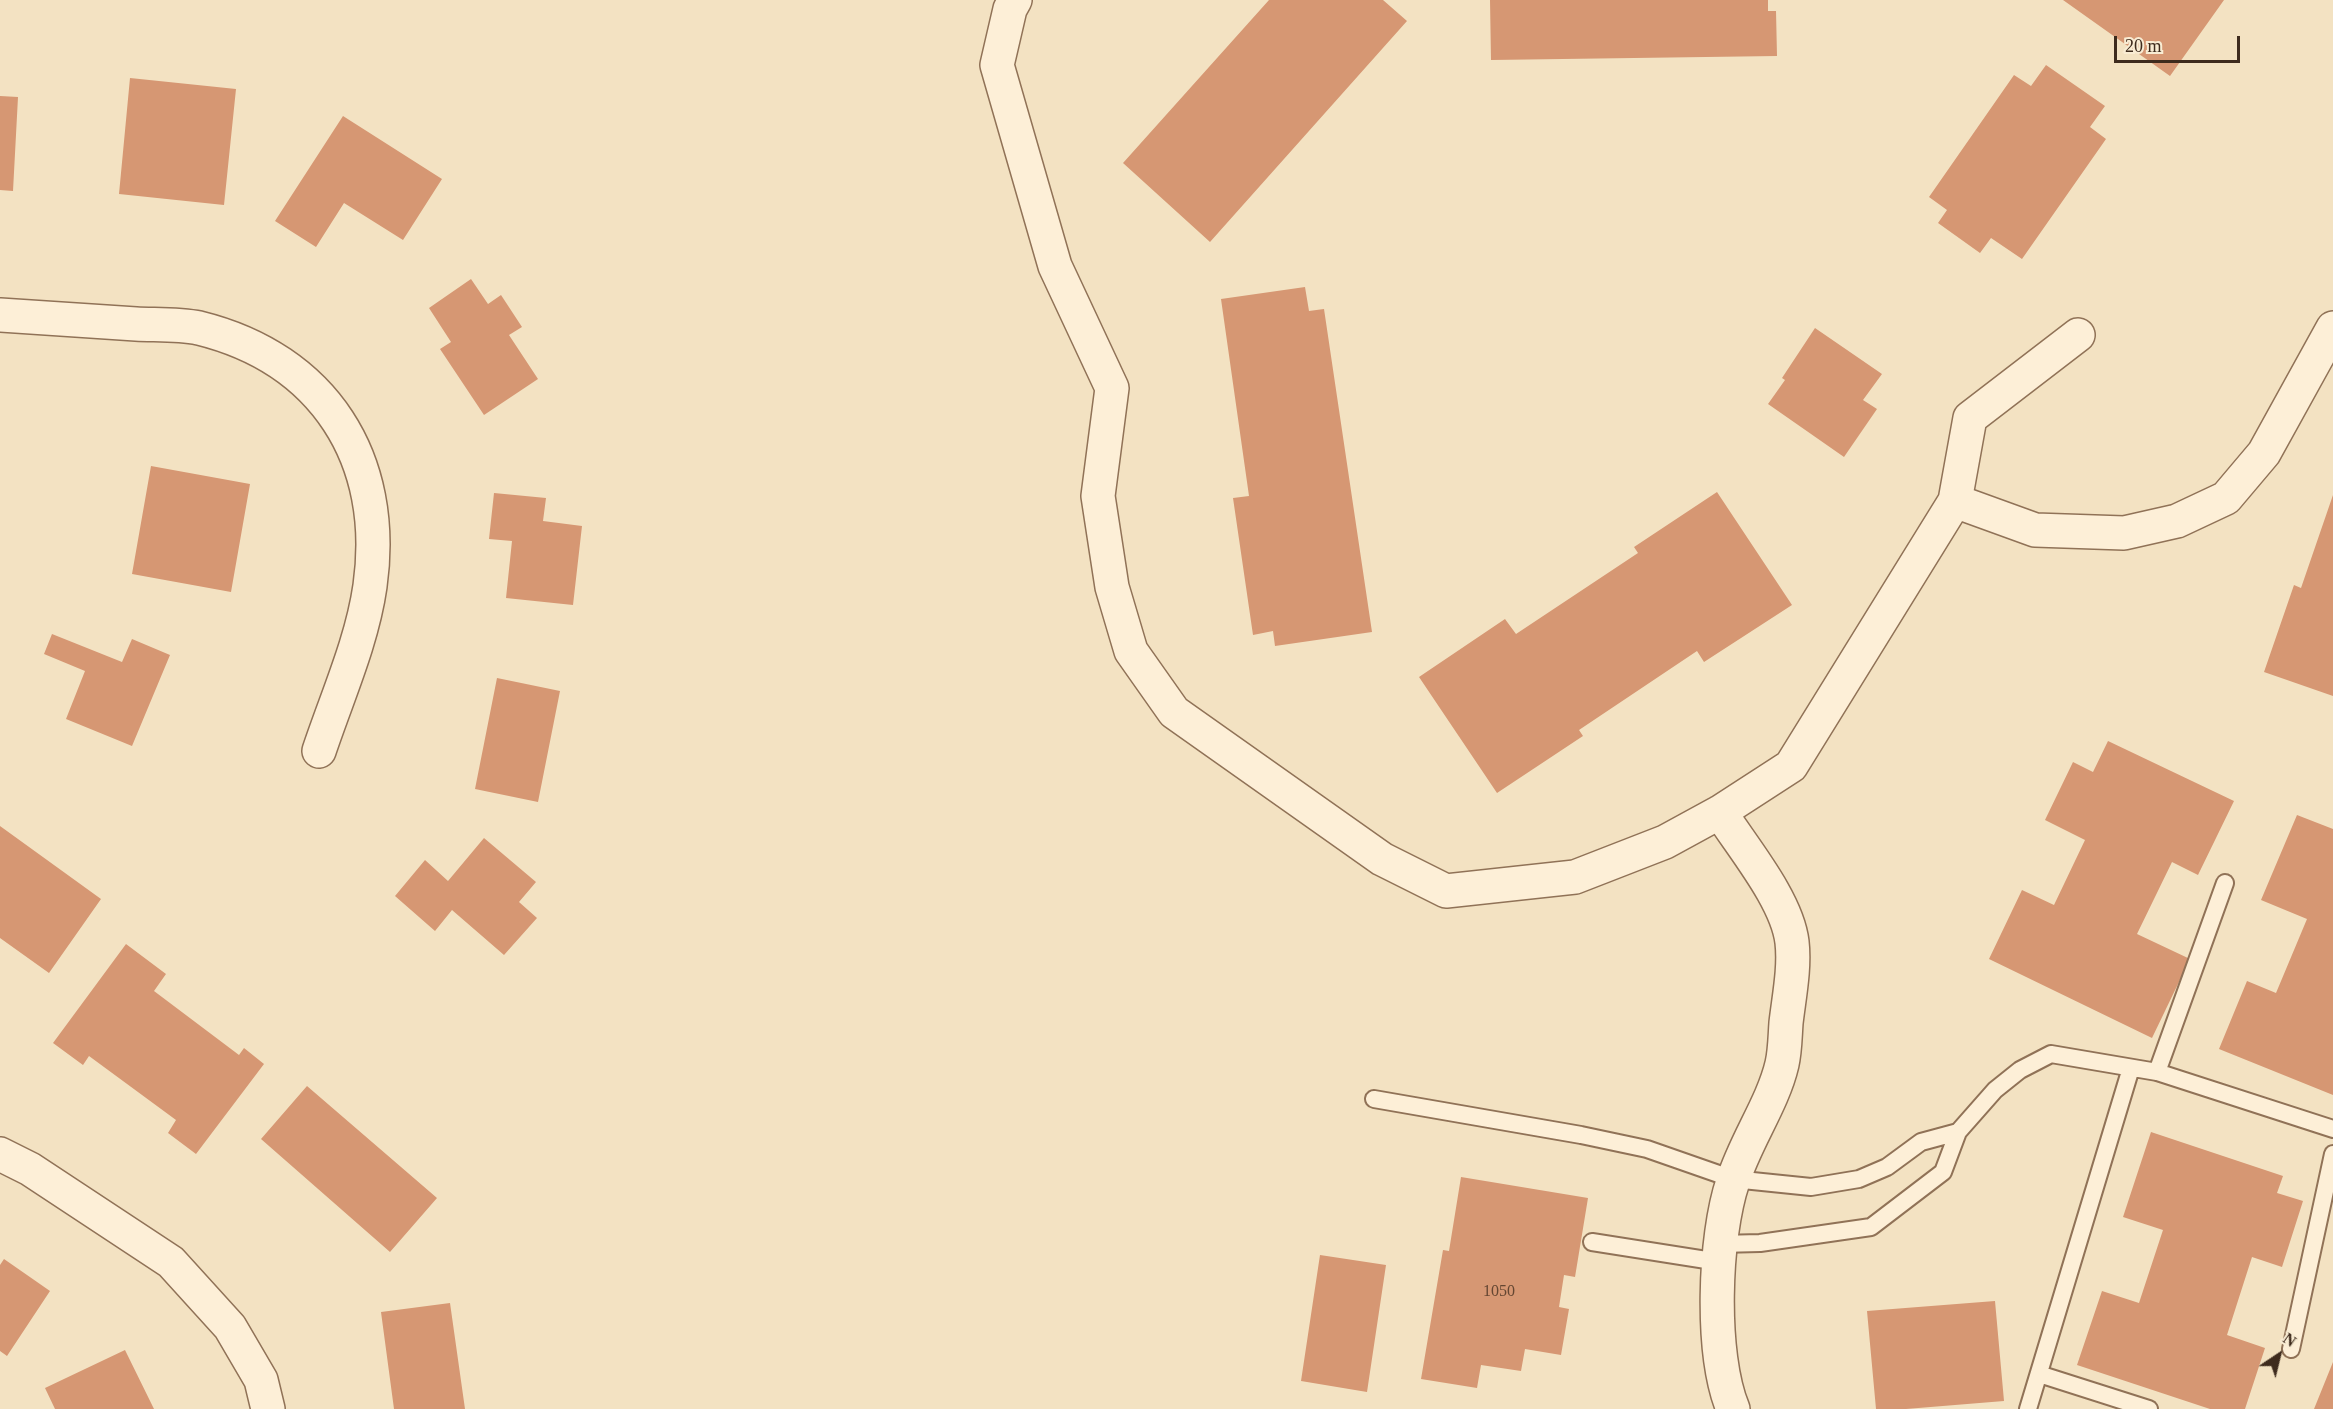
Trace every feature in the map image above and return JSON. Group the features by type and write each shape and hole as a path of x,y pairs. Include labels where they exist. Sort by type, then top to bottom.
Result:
{"street":[{"path":"1015,0 1010,9 997,65 1055,266 1112,388 1098,496 1112,587 1131,651 1174,712 1382,859 1446,891 1575,877 1665,842 1720,812 1791,766 1955,501 1970,418 2078,335"},
{"path":"0,315 196,328 235,338 293,370 319,394 341,423 357,459 366,489 372,513 374,544 370,588 358,636 319,751"},
{"path":"1955,501 2035,530 2124,533 2177,521 2226,498 2264,453 2325,360 2333,328"},
{"path":"1720,812 1782,908 1792,941 1791,976 1782,1064 1733,1179 1724,1211 1719,1253 1721,1366 1726,1393 1733,1409"},
{"path":"0,1154 30,1169 171,1262 230,1327 261,1380 268,1409"}],"lane":[{"path":"2157,1072 2225,883"},
{"path":"1592,1242 1719,1253 1761,1243 1871,1227 1943,1172 1958,1132 1995,1090 2020,1070 2051,1054 2157,1072 2333,1129"},
{"path":"2028,1409 2131,1068"},
{"path":"1374,1099 1581,1135 1647,1149 1733,1179 1811,1187 1851,1181 1887,1167 1921,1142 1958,1132"},
{"path":"2291,1349 2333,1154"},
{"path":"2039,1374 2149,1409"}],"building":[{"path":"1269,0 1383,0 1407,21 1210,242 1123,163"},
{"path":"1490,0 1768,0 1768,11 1776,11 1777,56 1491,60"},
{"path":"2063,0 2224,0 2170,76"},
{"path":"2046,65 2105,106 2090,127 2106,139 2022,259 1991,238 1980,253 1938,223 1947,210 1929,197 2014,75 2031,86"},
{"path":"130,78 236,89 224,205 119,194"},
{"path":"0,96 18,97 13,191 0,190"},
{"path":"343,116 442,179 403,240 344,203 316,247 275,221"},
{"path":"471,279 488,304 501,295 522,327 509,335 538,379 484,415 440,349 451,342 429,308"},
{"path":"1305,287 1309,311 1324,309 1372,632 1275,646 1273,631 1253,635 1233,498 1249,496 1221,299"},
{"path":"1815,328 1882,374 1863,400 1877,409 1844,457 1768,404 1785,380 1782,378"},
{"path":"151,466 250,484 231,592 132,574"},
{"path":"1717,492 1792,605 1704,662 1697,651 1579,730 1583,736 1497,793 1419,677 1505,619 1516,634 1638,553 1634,547"},
{"path":"494,493 546,498 543,521 582,526 573,605 506,598 512,541 489,539"},
{"path":"2333,495 2333,696 2264,672 2294,585 2301,588"},
{"path":"52,634 122,662 132,639 170,655 132,746 66,719 85,671 44,654"},
{"path":"497,678 560,691 538,802 475,789"},
{"path":"2108,741 2234,801 2198,875 2172,862 2137,934 2190,959 2152,1038 1989,959 2022,890 2054,905 2085,840 2045,820 2073,762 2093,772"},
{"path":"2297,815 2333,829 2333,1095 2219,1049 2247,981 2276,993 2307,919 2261,900"},
{"path":"0,826 101,899 49,973 0,938"},
{"path":"484,838 536,882 519,902 537,918 504,955 452,910 435,931 395,896 425,860 448,881"},
{"path":"126,944 166,974 154,991 239,1055 244,1048 264,1064 196,1154 168,1133 176,1120 89,1056 83,1065 53,1043"},
{"path":"307,1086 437,1198 390,1252 261,1139"},
{"path":"2151,1132 2283,1176 2277,1193 2303,1201 2282,1267 2252,1257 2227,1335 2265,1348 2245,1409 2210,1409 2077,1365 2102,1291 2139,1303 2163,1230 2123,1217"},
{"path":"1461,1177 1588,1198 1575,1277 1564,1275 1559,1307 1569,1309 1561,1355 1525,1349 1521,1371 1481,1365 1477,1388 1421,1379 1443,1250 1449,1251"},
{"path":"1320,1255 1386,1265 1367,1392 1301,1381"},
{"path":"4,1259 50,1291 7,1356 0,1351 0,1265"},
{"path":"1995,1301 2004,1401 1906,1409 1876,1409 1867,1311"},
{"path":"450,1303 465,1409 394,1409 381,1312"},
{"path":"125,1350 154,1409 55,1409 45,1388"},
{"path":"2333,1362 2333,1409 2314,1409"}]}
